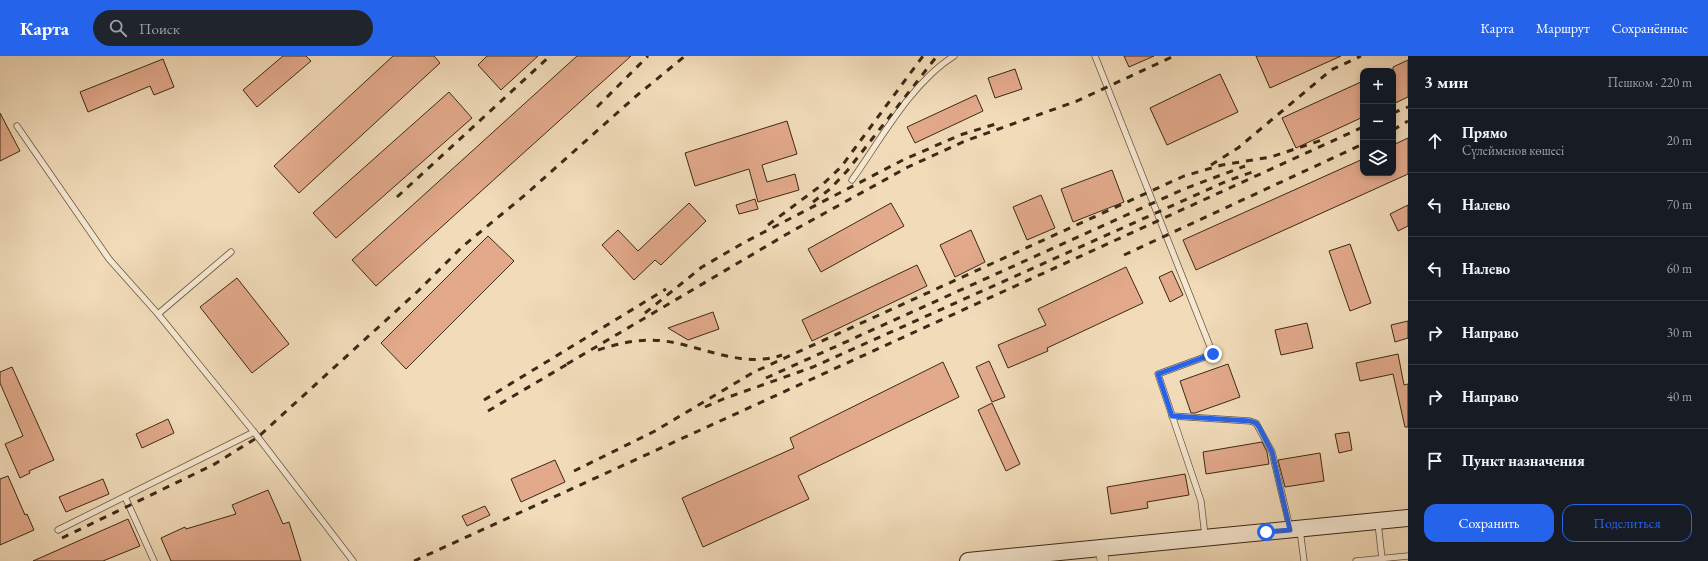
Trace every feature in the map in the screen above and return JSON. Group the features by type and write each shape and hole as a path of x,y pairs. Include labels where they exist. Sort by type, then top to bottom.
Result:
{"street":[{"path":"968,561 1102,554 1205,537 1408,518"}],"lane":[{"path":"852,180 916,89 941,64 954,56"},
{"path":"1095,56 1213,354 1158,374 1201,501 1205,537"},
{"path":"17,126 109,259 158,314 254,432 353,561"},
{"path":"158,314 231,252"},
{"path":"1172,416 1238,420 1256,423 1272,452 1304,561"},
{"path":"58,530 254,432"},
{"path":"126,497 154,561"},
{"path":"1377,521 1382,558"},
{"path":"1356,561 1408,556"}],"building":[{"path":"283,56 306,56 311,61 257,107 243,90"},
{"path":"393,56 434,56 440,63 299,193 274,166"},
{"path":"487,56 538,56 501,90 478,65"},
{"path":"577,56 631,56 376,286 352,260"},
{"path":"1124,56 1154,56 1129,67"},
{"path":"1256,56 1341,56 1270,88"},
{"path":"163,59 174,87 154,95 150,86 88,112 80,92"},
{"path":"1408,60 1408,97 1396,103 1396,68 1393,67"},
{"path":"1015,69 1022,89 995,98 988,78"},
{"path":"1220,74 1238,112 1167,145 1150,108"},
{"path":"1360,82 1360,118 1296,148 1282,118"},
{"path":"449,92 472,118 336,238 313,213"},
{"path":"976,95 983,111 915,143 907,127"},
{"path":"0,113 20,151 0,161"},
{"path":"787,121 797,154 762,165 767,182 795,174 799,190 758,202 749,169 695,186 685,153"},
{"path":"1408,138 1408,174 1196,270 1183,240 1360,160 1360,176 1396,176 1396,144"},
{"path":"1112,170 1124,202 1073,222 1061,189"},
{"path":"1041,195 1055,228 1027,240 1013,207"},
{"path":"755,199 758,209 739,214 736,205"},
{"path":"689,203 706,221 661,265 655,260 634,280 602,245 618,230 638,251"},
{"path":"891,203 904,226 821,272 808,249"},
{"path":"1408,205 1408,226 1398,231 1390,214"},
{"path":"971,230 985,262 955,277 940,245"},
{"path":"488,236 514,261 406,369 381,343"},
{"path":"1350,244 1371,303 1350,311 1329,251"},
{"path":"917,265 927,286 812,341 802,320"},
{"path":"1126,267 1143,303 1047,348 1048,351 1008,368 998,345 1046,325 1038,309"},
{"path":"1172,271 1183,295 1170,302 1159,277"},
{"path":"237,278 289,344 252,373 200,307"},
{"path":"713,312 719,329 688,340 668,328"},
{"path":"1408,321 1408,338 1395,342 1391,325"},
{"path":"1307,323 1313,348 1281,355 1275,330"},
{"path":"1398,354 1404,385 1408,384 1408,427 1405,427 1393,374 1360,381 1356,363"},
{"path":"989,361 1005,397 992,402 976,367"},
{"path":"943,362 959,397 798,476 809,499 703,547 682,498 794,448 790,438"},
{"path":"1228,364 1240,397 1195,413 1191,413 1180,381"},
{"path":"12,367 54,460 29,471 30,473 20,478 5,444 23,436 0,383 0,372"},
{"path":"992,403 1020,464 1006,471 978,410"},
{"path":"168,419 174,433 142,448 136,434"},
{"path":"1349,432 1352,450 1339,453 1335,434"},
{"path":"1262,442 1267,452 1269,464 1206,474 1203,452"},
{"path":"1320,453 1324,481 1285,487 1278,460"},
{"path":"555,460 565,482 521,502 511,479"},
{"path":"1185,474 1189,495 1147,502 1148,508 1111,514 1107,487"},
{"path":"8,476 25,515 27,514 34,530 0,545 0,479"},
{"path":"103,479 109,494 66,512 59,497"},
{"path":"268,490 283,524 289,522 301,561 171,561 161,538 185,527 186,529 236,514 232,505"},
{"path":"485,506 490,515 467,526 462,516"},
{"path":"128,519 140,546 103,561 33,561"}],"railway":[{"path":"397,197 550,56"},
{"path":"597,107 648,56"},
{"path":"62,538 213,465 258,437 418,291 462,247 525,195 635,97 685,56"},
{"path":"768,225 823,184 841,167 923,56"},
{"path":"813,202 830,189 847,171 937,56"},
{"path":"567,364 787,234 908,167 965,141 1077,101 1174,56"},
{"path":"1211,165 1238,148 1331,70 1361,56"},
{"path":"1396,112 1408,107"},
{"path":"1396,128 1408,121"},
{"path":"645,313 702,267 745,242 903,160 960,135 999,123"},
{"path":"414,561 1360,128"},
{"path":"574,471 655,431 754,372 1184,176 1222,165 1271,157 1325,139"},
{"path":"1124,255 1360,145"},
{"path":"766,378 1184,189 1245,166"},
{"path":"705,407 723,399 813,367 1227,181 1258,170"},
{"path":"484,400 666,289"},
{"path":"598,350 631,342 655,340 679,344 737,358 767,359 782,355"},
{"path":"488,411 571,362"}],"route":[{"path":"1213,354 1158,374 1172,416 1250,421 1256,423 1259,427 1272,452 1290,530 1266,532"}]}
